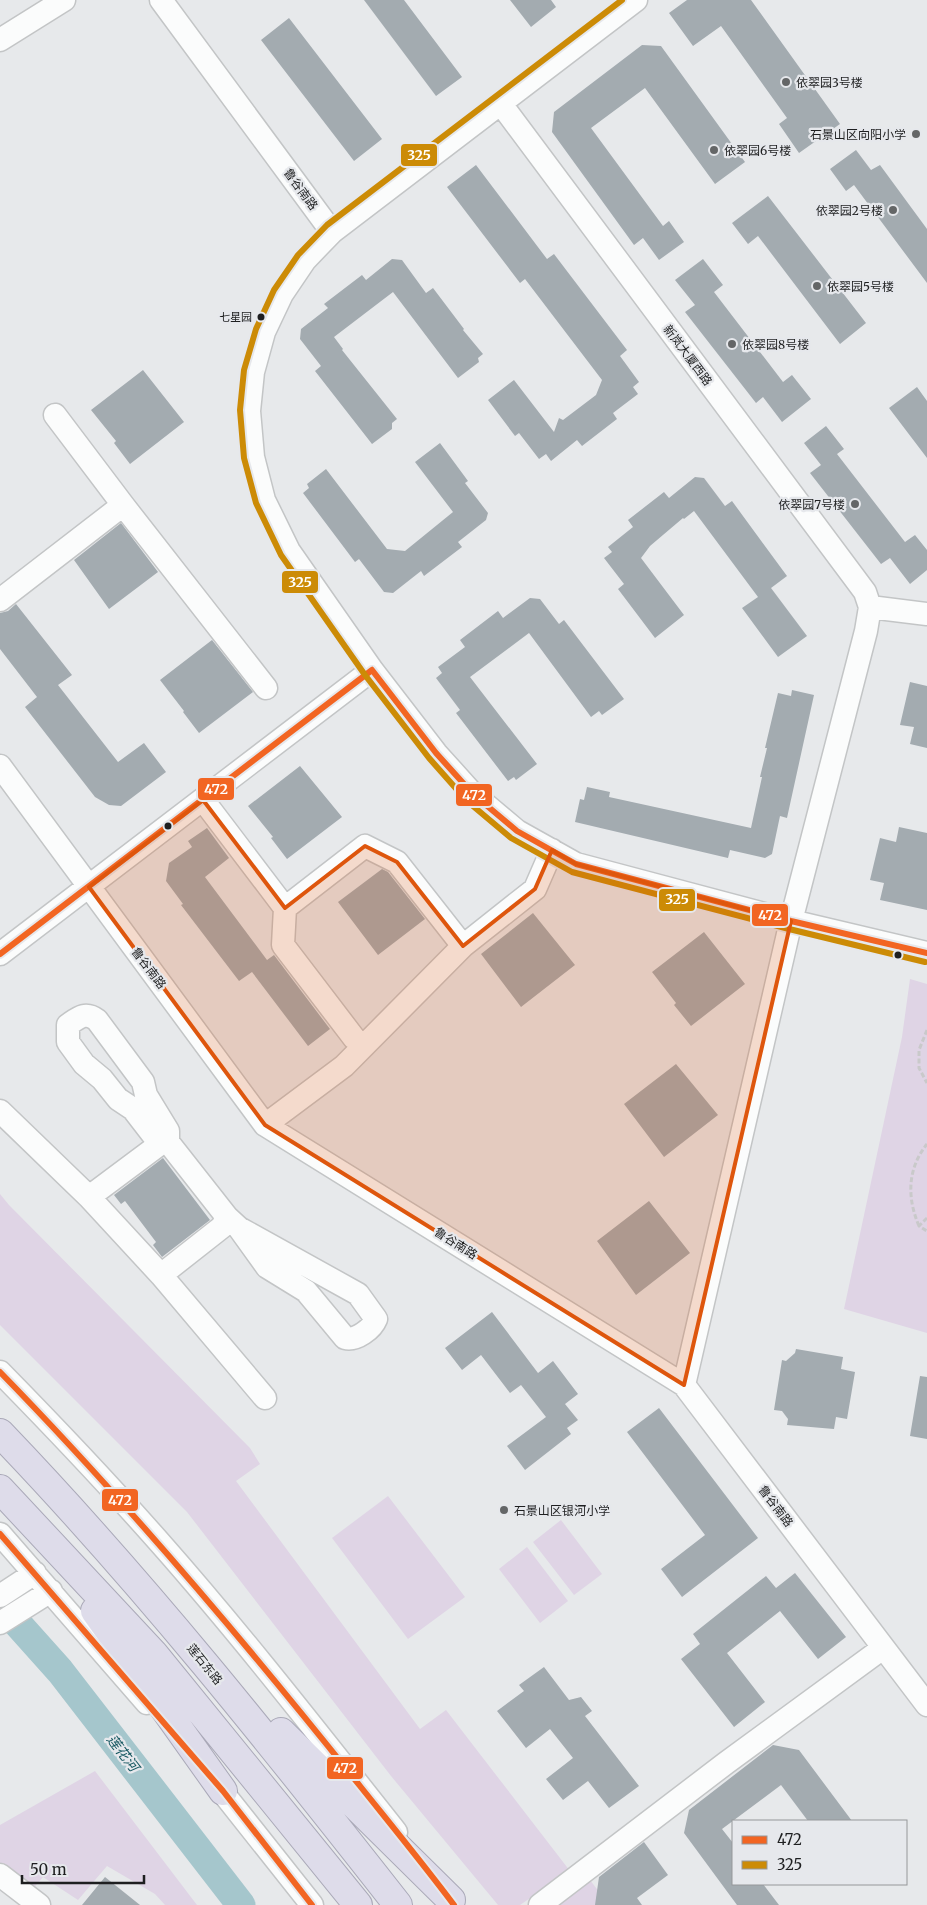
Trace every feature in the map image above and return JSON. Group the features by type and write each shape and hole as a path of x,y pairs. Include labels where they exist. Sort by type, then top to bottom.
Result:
{"highway":[{"name":"莲石东路","path":"0,1433 64,1499 179,1631 398,1905"},
{"path":"0,1489 154,1654 358,1905"},
{"path":"34,1524 223,1791"},
{"path":"179,1631 452,1903"}],"street":[{"path":"0,40 64,0"},
{"name":"鲁谷南路","path":"161,0 332,232"},
{"path":"636,0 332,232 300,267 282,294 264,332 252,372 249,411 254,457 264,500 289,552 372,670 436,753 473,794 517,831 576,864 791,921 927,953"},
{"name":"新岚大厦西路","path":"502,104 865,592 870,607"},
{"path":"55,414 123,505 266,688"},
{"path":"0,600 123,505"},
{"path":"684,1385 791,921 866,631 870,607 927,614"},
{"path":"0,954 372,670"},
{"name":"鲁谷南路","path":"0,766 265,1125 684,1385 927,1705"},
{"path":"203,800 285,908 282,945 354,1038 364,1046"},
{"path":"285,908 365,846 397,862 463,946"},
{"path":"265,1125 344,1066 463,946 535,889 552,850"},
{"path":"89,1197 164,1143 168,1131 146,1095 143,1082 96,1020 90,1015 83,1015 68,1025 68,1042 84,1064 102,1079 118,1099 133,1109 164,1143 233,1222 267,1267 306,1291 345,1338 350,1340 356,1338 374,1324 376,1319 374,1314 358,1294 233,1222"},
{"path":"0,1111 89,1197 161,1275 265,1398"},
{"path":"161,1275 222,1227 233,1222"},
{"path":"0,1372 40,1412 161,1543 277,1681 452,1903"},
{"path":"0,1534 43,1596 223,1791 312,1905"},
{"path":"0,1596 29,1577"},
{"path":"0,1623 43,1596"},
{"path":"540,1905 726,1763 883,1648"},
{"path":"0,1875 39,1905"}],"path":[{"path":"927,1030 920,1050 919,1068 927,1083"},
{"path":"927,1144 915,1162 910,1187 912,1210 919,1226 927,1231"},
{"path":"919,1226 927,1218"}],"highlighted area":[{"path":"203,800 285,908 365,846 397,862 463,946 535,889 552,850 576,864 791,921 684,1385 265,1125 89,887"}],"shaded area":[{"path":"910,979 927,984 927,1333 844,1309 902,1037"},
{"path":"0,1194 250,1448 260,1464 236,1481 420,1729 446,1710 570,1871 520,1905 498,1905 391,1776 187,1512 0,1325"},
{"path":"388,1496 465,1597 408,1639 332,1538"},
{"path":"561,1520 602,1574 574,1595 533,1542"},
{"path":"527,1547 568,1601 540,1623 499,1569"},
{"path":"95,1771 197,1905 165,1905 155,1894 107,1866 78,1900 43,1877 31,1891 0,1868 0,1825"},
{"path":"590,1880 609,1905 558,1905"}],"building":[{"path":"364,0 404,0 462,77 436,96"},
{"path":"510,0 551,0 556,7 531,27"},
{"name":"依翠园3号楼","path":"687,0 751,0 840,124 799,153 779,124 787,118 721,26 693,46 669,13"},
{"path":"289,18 382,139 354,161 261,40"},
{"name":"依翠园6号楼","path":"642,45 661,46 745,162 715,184 645,88 591,128 663,226 669,221 684,242 659,260 643,238 634,245 552,132 554,112"},
{"name":"依翠园2号楼","path":"856,150 871,170 880,165 927,229 927,283 854,185 846,191 830,169"},
{"path":"476,165 547,259 554,254 627,350 620,356 639,382 633,387 638,394 613,413 617,419 582,446 577,440 551,461 546,454 539,459 519,433 515,436 488,400 514,380 554,432 559,418 563,420 596,395 602,380 525,279 520,283 447,187"},
{"name":"依翠园5号楼","path":"768,196 866,323 840,344 758,236 748,244 732,223"},
{"path":"392,259 402,260 426,293 433,288 483,354 478,358 479,362 458,378 393,292 334,337 342,350 397,419 392,423 392,429 372,444 315,371 321,366 300,339 301,329 328,308 324,304 362,275 366,280"},
{"name":"依翠园8号楼","path":"703,259 723,285 714,292 783,382 792,375 811,399 782,422 763,397 756,403 685,312 695,305 675,280"},
{"path":"143,370 184,422 130,464 114,443 116,441 91,410"},
{"path":"917,387 927,401 927,458 889,408"},
{"name":"依翠园7号楼","path":"826,426 844,449 837,454 905,542 915,535 927,550 927,570 910,584 890,558 881,564 810,473 821,465 804,443"},
{"path":"440,443 468,481 465,483 488,513 486,520 458,542 462,547 424,576 421,571 393,593 384,592 359,559 355,562 303,493 309,488 307,484 326,469 387,549 405,551 453,512 415,462"},
{"path":"695,477 704,478 725,506 732,501 787,576 771,588 807,636 778,657 742,608 758,597 694,511 650,546 641,558 684,615 655,638 618,589 624,584 604,558 612,552 608,547 633,527 628,520 664,492 669,498"},
{"path":"121,523 158,572 109,609 74,560"},
{"path":"530,598 540,599 559,624 564,620 624,699 602,715 599,711 591,717 529,633 470,677 537,764 516,780 514,777 508,781 456,713 460,710 436,678 442,673 438,667 465,647 460,640 498,611 503,618"},
{"path":"16,604 72,675 58,685 118,762 144,743 166,772 121,806 109,805 95,797 25,707 37,697 0,649 0,613 8,611"},
{"path":"212,640 253,692 199,733 160,680"},
{"path":"910,682 927,686 927,748 910,744 914,727 900,725"},
{"path":"792,690 814,695 787,818 780,816 772,854 765,858 730,850 728,858 575,822 580,799 584,800 587,787 610,792 609,797 751,828 762,777 760,777 767,748 765,748 778,693 791,696"},
{"path":"300,766 342,817 287,859 271,838 273,837 248,806"},
{"path":"899,827 927,833 927,910 880,900 884,883 870,880 880,838 896,842"},
{"path":"207,828 229,858 205,877 267,960 274,955 330,1029 308,1046 252,972 239,981 181,905 183,904 166,881 169,863 192,847 188,841"},
{"path":"382,869 388,872 425,919 378,955 338,902"},
{"path":"533,913 575,965 521,1007 481,954"},
{"path":"704,932 745,984 691,1026 652,972"},
{"path":"676,1064 718,1115 664,1157 624,1104"},
{"path":"163,1158 210,1220 162,1257 153,1245 156,1242 125,1201 121,1204 114,1195"},
{"path":"649,1201 690,1253 636,1295 597,1241"},
{"path":"492,1312 538,1373 553,1361 578,1394 565,1404 578,1420 567,1428 571,1434 525,1470 507,1446 546,1417 521,1385 510,1393 481,1355 462,1370 445,1348"},
{"path":"796,1349 843,1357 841,1369 855,1372 847,1419 836,1417 834,1429 787,1425 788,1419 782,1411 774,1410 782,1360 786,1361 795,1353"},
{"path":"920,1376 927,1377 927,1439 910,1436"},
{"path":"659,1408 758,1538 682,1597 661,1569 705,1535 627,1432"},
{"path":"795,1573 846,1637 818,1659 780,1611 727,1653 765,1702 734,1727 681,1659 700,1644 693,1634 766,1576 776,1588"},
{"path":"544,1667 569,1700 581,1697 592,1711 585,1716 639,1786 609,1808 588,1781 563,1800 546,1779 573,1758 550,1729 526,1748 497,1711 524,1691 519,1685"},
{"path":"773,1745 799,1750 851,1820 807,1820 781,1785 732,1820 722,1829 732,1842 732,1885 764,1885 779,1905 737,1905 684,1833 689,1810"},
{"path":"644,1842 668,1875 637,1898 642,1905 595,1905 599,1877"},
{"path":"105,1877 140,1905 82,1905"}],"waterway":[{"name":"莲花河","path":"0,1604 60,1671 241,1905"}],"transit line":[{"name":"325","path":"622,0 327,225 298,255 274,290 256,329 244,370 240,410 244,458 256,503 281,555 365,675 429,758 467,801 511,838 572,872 789,929 925,962"},
{"name":"472","path":"372,670 436,753 473,794 517,831 576,864 791,921 927,953"},
{"name":"472","path":"0,954 372,670"},
{"name":"472","path":"0,1372 94,1472 185,1574 317,1733 454,1905"},
{"name":"472","path":"0,1534 223,1791 312,1905"}],"place":[{"name":"依翠园3号楼","path":"786,82"},
{"name":"石景山区向阳小学","path":"916,134"},
{"name":"依翠园6号楼","path":"714,150"},
{"name":"依翠园2号楼","path":"893,210"},
{"name":"依翠园5号楼","path":"817,286"},
{"name":"七星园","path":"261,317"},
{"name":"依翠园8号楼","path":"732,344"},
{"name":"依翠园7号楼","path":"855,504"},
{"name":"石景山区银河小学","path":"504,1510"}]}
